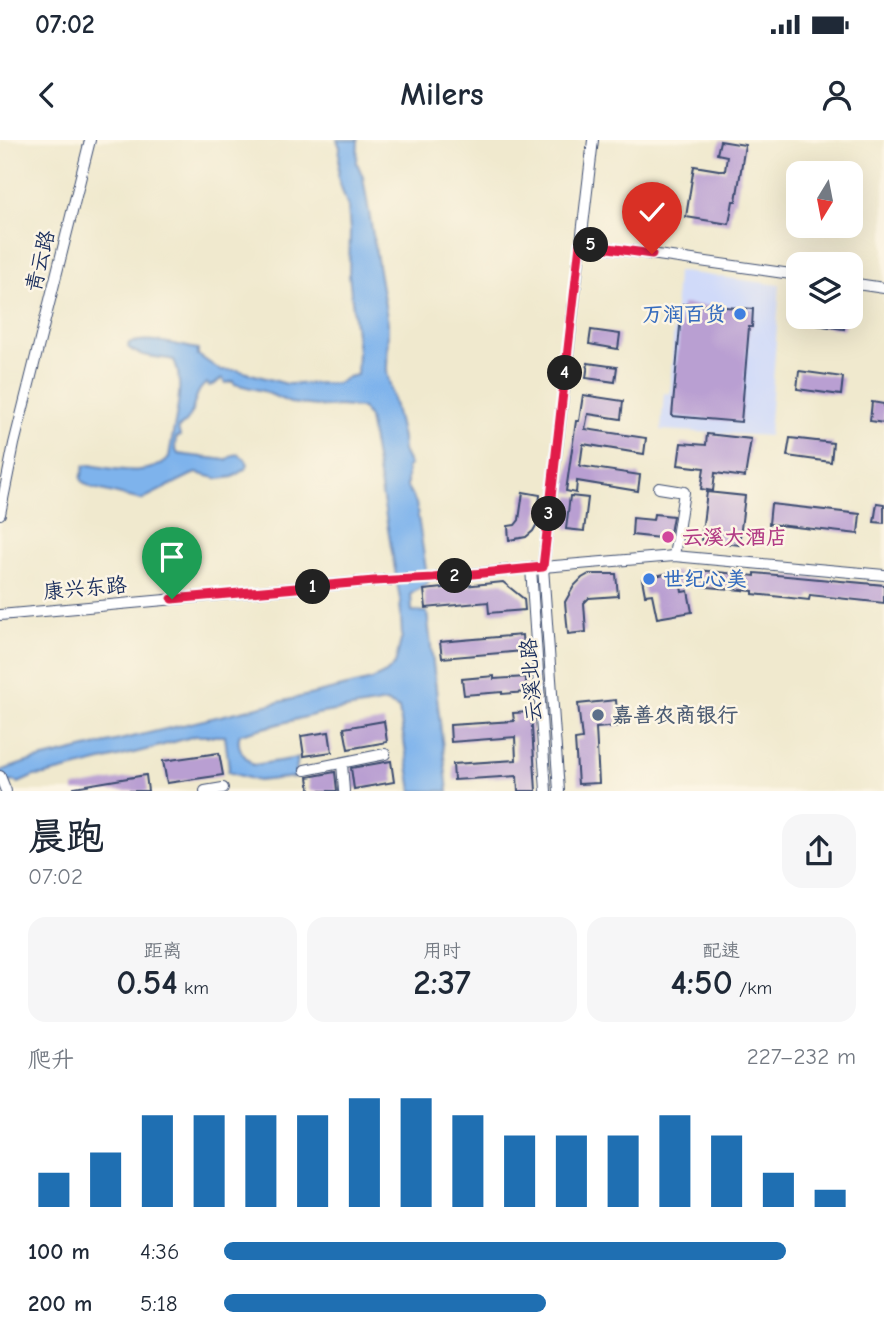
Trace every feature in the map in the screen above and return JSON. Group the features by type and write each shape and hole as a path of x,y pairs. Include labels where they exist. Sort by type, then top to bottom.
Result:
{"street":[{"name":"青云路","path":"0,514 14,444 90,140"},
{"name":"云溪北路","path":"559,791 543,567 593,140"},
{"path":"580,244 786,273"},
{"path":"863,285 884,288"},
{"path":"659,488 684,492 674,556"},
{"name":"康兴东路","path":"0,615 674,556 884,575"},
{"name":"云溪北路","path":"531,568 546,791"},
{"path":"305,770 385,754"},
{"path":"342,763 344,791"},
{"path":"0,776 6,791"},
{"path":"205,791 223,788"}],"shaded area":[{"path":"677,271 780,285 769,436 661,430 664,393 670,394"}],"water":[{"path":"337,140 358,140 357,163 363,177 388,323 387,372 403,451 410,465 407,467 407,487 416,503 428,583 411,594 412,611 427,612 448,791 412,791 399,709 386,702 317,714 240,734 240,747 253,765 298,758 295,777 258,781 228,772 225,736 195,736 34,776 19,783 14,781 0,784 0,771 27,762 372,680 386,673 395,664 402,636 400,599 369,418 362,408 290,403 263,391 234,384 233,381 226,383 222,378 215,384 209,386 207,383 202,387 189,419 178,428 180,436 176,438 175,448 178,454 226,460 238,454 248,464 246,468 233,477 219,479 196,473 141,500 93,488 81,479 84,466 142,470 161,464 169,458 178,408 178,371 174,360 138,353 128,347 129,343 154,341 198,349 198,355 220,370 237,370 287,384 338,383 357,375 358,351 349,275 348,207 338,178 340,147"}],"building":[{"path":"720,141 745,145 736,201 733,201 729,224 686,217 694,166 725,171 727,156 717,154"},
{"path":"682,304 753,309 741,422 672,416"},
{"path":"591,330 620,334 618,349 589,344"},
{"path":"588,363 617,367 615,382 586,378"},
{"path":"799,371 843,377 841,395 797,389"},
{"path":"583,395 623,401 621,419 588,414 585,429 646,438 644,454 583,444 580,466 640,475 638,491 577,481 576,493 566,491 576,421 579,421"},
{"path":"872,402 884,404 884,423 870,421"},
{"path":"707,434 751,439 745,477 715,473 713,491 701,489 704,468 678,465 681,443 706,445"},
{"path":"790,438 833,443 831,462 787,456"},
{"path":"523,492 540,495 537,524 526,537 509,540 508,526 515,525 519,520"},
{"path":"707,492 745,496 739,545 701,540"},
{"path":"570,496 588,498 584,531 566,529"},
{"path":"877,503 884,504 884,523 874,522"},
{"path":"771,504 860,514 858,534 769,524"},
{"path":"654,514 673,516 669,539 632,535 633,518 653,520"},
{"path":"698,570 884,585 884,603 810,595 809,600 697,586"},
{"path":"678,571 682,592 688,591 692,612 657,618 652,594 645,595 642,579"},
{"path":"589,574 616,574 618,596 589,598 584,603 586,632 568,634 565,602 574,586"},
{"path":"503,582 524,599 525,610 489,613 488,602 426,608 424,590"},
{"path":"522,635 523,651 442,658 440,642"},
{"path":"494,676 494,679 526,677 526,692 464,695 462,679"},
{"path":"616,700 618,726 596,728 599,783 578,784 575,740 582,739 578,704"},
{"path":"531,712 536,791 518,791 517,776 454,780 453,764 516,760 515,737 451,742 450,725 514,721 513,713"},
{"path":"384,721 387,742 348,749 344,728"},
{"path":"329,732 332,752 304,756 301,736"},
{"path":"219,753 223,775 167,783 163,761"},
{"path":"391,761 394,782 354,789 351,768"},
{"path":"335,772 337,791 310,791 308,777"},
{"path":"146,775 148,791 74,791 74,787"}],"place":[{"name":"万润百货","path":"740,314"},
{"name":"云溪大酒店","path":"668,537"},
{"name":"世纪心美","path":"649,579"},
{"name":"嘉善农商银行","path":"598,715"}],"route":[{"path":"172,599 543,567 580,244 652,254"}]}
